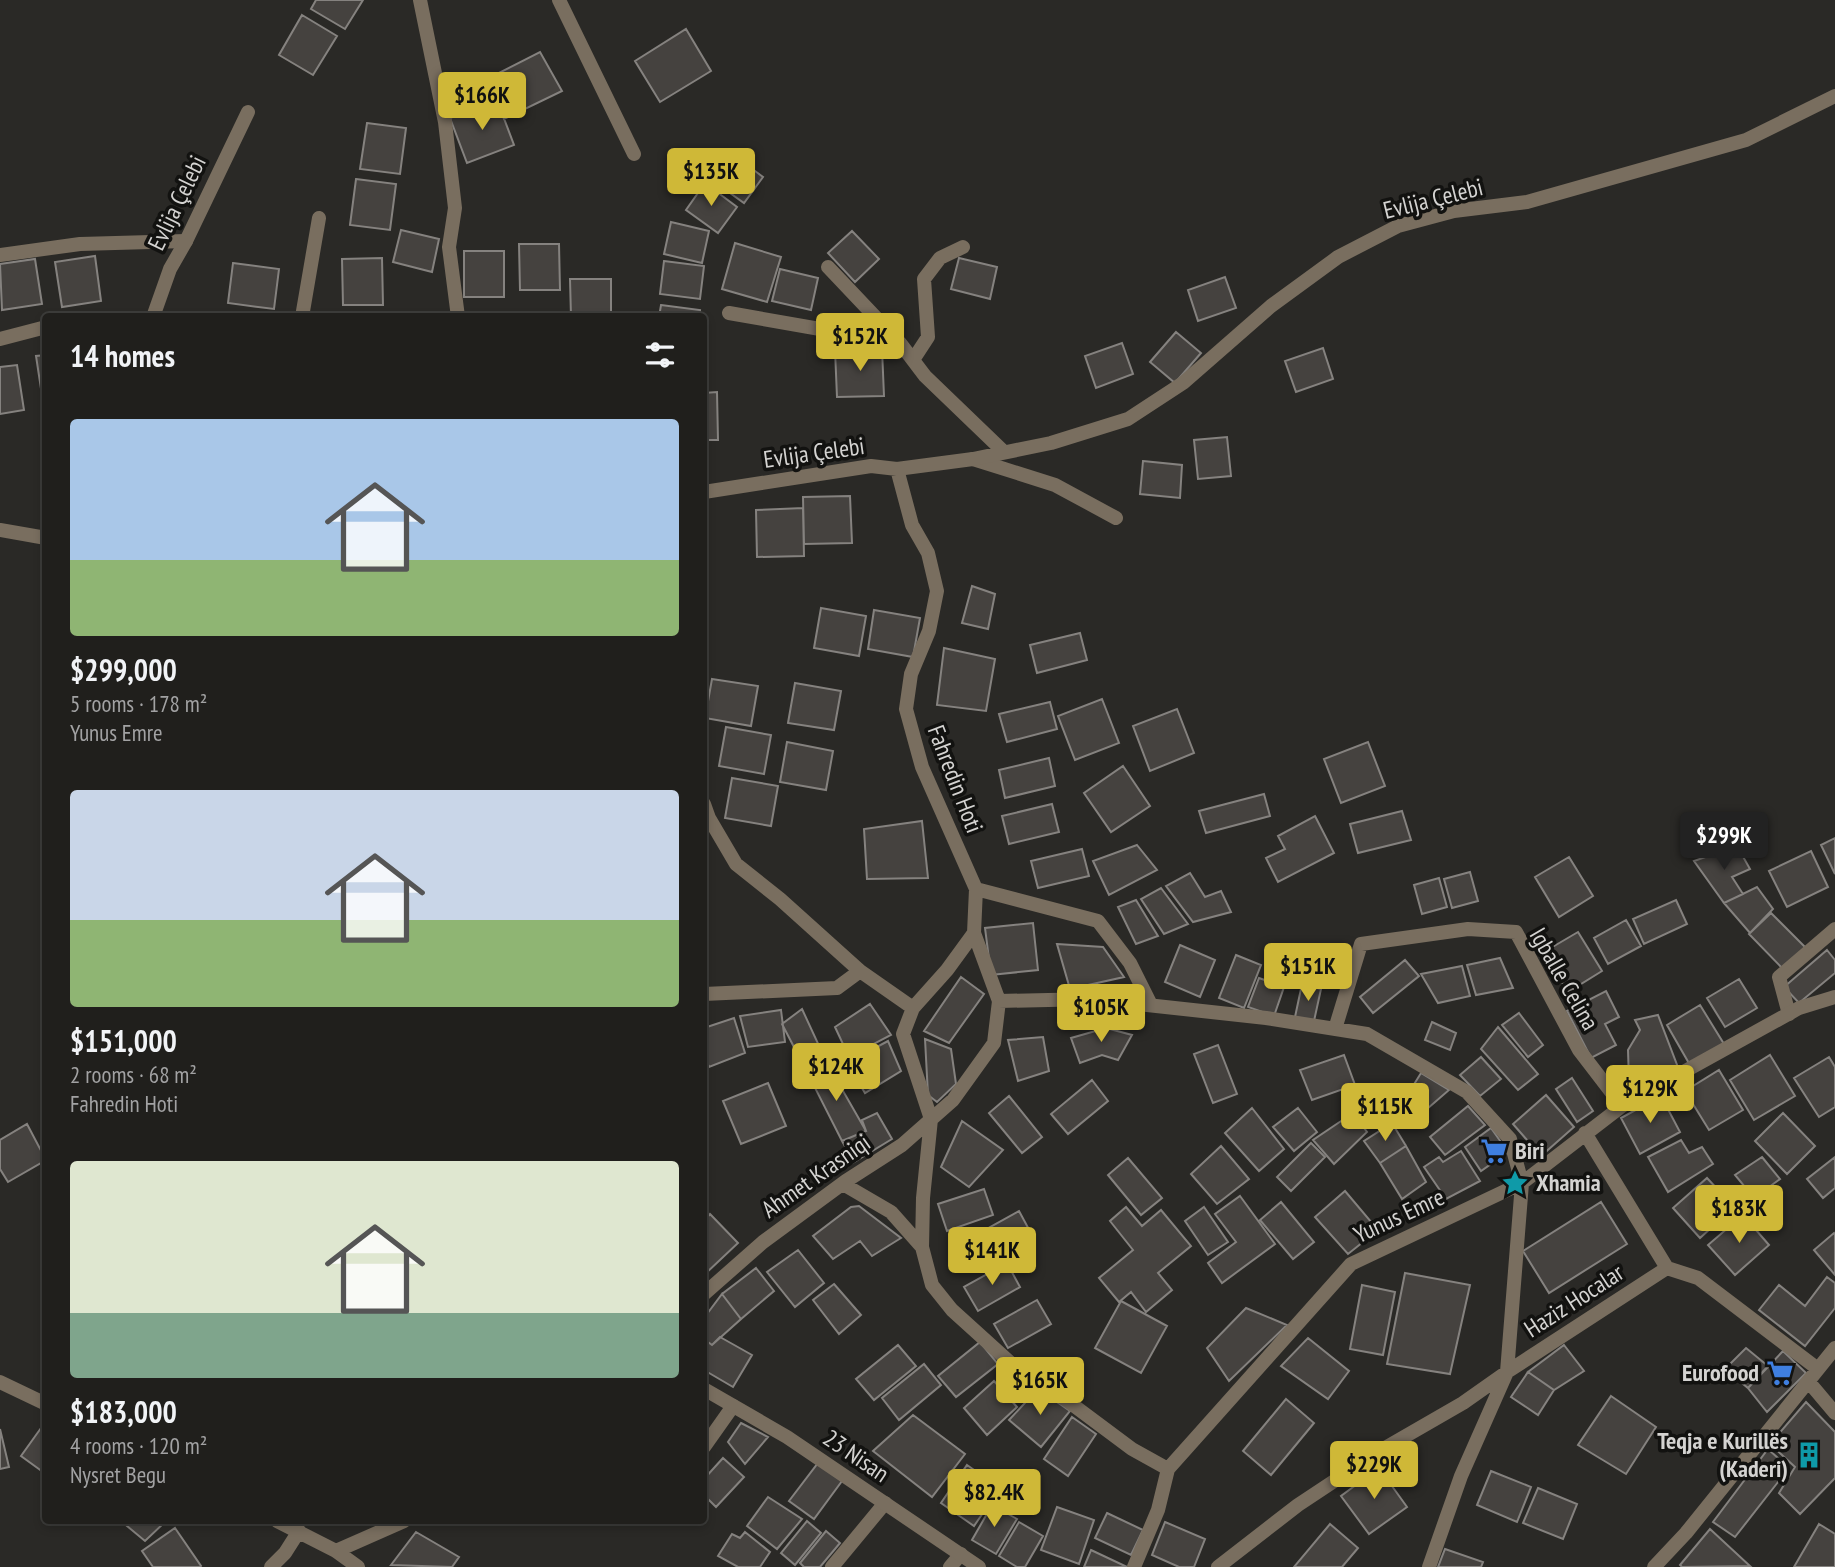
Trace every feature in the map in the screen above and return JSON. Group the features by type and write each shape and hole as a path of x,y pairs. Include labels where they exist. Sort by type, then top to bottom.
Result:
{"street":[{"path":"420,0 445,122 455,208 449,247 457,313"},
{"path":"559,0 634,154"},
{"name":"Evlija Çelebi","path":"707,492 871,466 897,469 973,459 1051,443 1128,419 1183,383 1271,306 1338,257 1398,226 1454,211 1527,202 1746,140 1835,96"},
{"name":"Evlija Çelebi","path":"154,313 170,269 248,112"},
{"path":"303,313 319,218"},
{"path":"0,255 80,244 186,241"},
{"path":"913,360 928,337 924,279 940,258 963,247"},
{"path":"828,267 900,343 925,376 1004,453"},
{"path":"729,313 900,343"},
{"path":"0,339 42,328"},
{"name":"Evlija Çelebi","path":"973,459 1055,485 1116,517"},
{"name":"Fahredin Hoti","path":"897,469 912,525 928,553 937,591 929,631 911,674 905,709 922,767 976,889"},
{"path":"0,530 42,537"},
{"path":"707,812 736,864 780,899 860,971 913,1008"},
{"path":"1151,1005 1130,963 1098,921 976,889 974,933 999,1001 1092,999 1266,1018 1367,1034 1467,1092 1510,1139 1522,1183"},
{"name":"Igballe Celina","path":"1335,1029 1361,944 1468,929 1516,932 1579,1050 1622,1106"},
{"path":"1789,1014 1779,977 1835,929"},
{"path":"974,933 947,970 913,1008 903,1034 931,1119 923,1198 922,1247 932,1285 953,1310 1015,1367 1065,1399 1132,1450 1168,1469"},
{"path":"707,994 837,988 860,971"},
{"name":"Yunus Emre","path":"1134,1567 1158,1510 1168,1469 1352,1264 1522,1183 1622,1106 1789,1014 1835,997"},
{"name":"Ahmet Krasniqi","path":"707,1291 763,1242 902,1145 953,1100 994,1043 999,1001"},
{"path":"1585,1133 1667,1268 1698,1278 1818,1369"},
{"name":"Haziz Hocalar","path":"1507,1372 1522,1183"},
{"path":"843,1184 891,1212 922,1247"},
{"name":"Haziz Hocalar","path":"1218,1567 1297,1505 1378,1452 1463,1403 1667,1268"},
{"path":"1654,1567 1686,1533 1835,1348"},
{"path":"1429,1567 1461,1476 1507,1372"},
{"path":"1808,1381 1835,1413"},
{"path":"0,1382 42,1402"},
{"name":"23 Nisan","path":"707,1391 787,1437 979,1567"},
{"path":"707,1443 733,1406"},
{"path":"832,1567 885,1503"},
{"path":"284,1524 336,1551 358,1567"},
{"path":"336,1551 397,1524"},
{"path":"271,1567 285,1553 299,1531"},
{"path":"950,1567 961,1554"}],"building":[{"path":"316,0 363,0 345,29 311,9"},
{"path":"302,15 337,36 313,75 279,55"},
{"path":"686,29 711,71 660,102 635,61"},
{"path":"540,52 562,91 504,119 487,79"},
{"path":"497,100 514,145 467,163 450,118"},
{"path":"367,123 406,128 400,174 360,169"},
{"path":"731,153 763,177 744,203 712,180"},
{"path":"356,179 396,184 390,230 350,225"},
{"path":"705,183 737,207 718,233 686,210"},
{"path":"671,222 709,231 702,263 664,254"},
{"path":"401,230 439,239 432,272 393,262"},
{"path":"852,231 879,259 855,282 828,253"},
{"path":"735,243 781,257 767,302 722,289"},
{"path":"519,244 559,244 560,290 520,290"},
{"path":"464,251 504,251 504,297 464,297"},
{"path":"95,256 101,301 62,307 55,262"},
{"path":"382,258 383,305 343,305 342,259"},
{"path":"959,258 997,267 990,299 951,289"},
{"path":"35,259 42,304 2,310 0,264"},
{"path":"664,261 704,266 700,299 660,294"},
{"path":"233,263 279,269 274,309 228,303"},
{"path":"780,269 818,278 811,310 772,301"},
{"path":"1225,277 1236,308 1198,321 1188,290"},
{"path":"570,279 611,279 611,313 571,313"},
{"path":"661,305 700,310 700,313 660,313"},
{"path":"1176,332 1201,353 1175,383 1150,362"},
{"path":"1122,343 1133,374 1096,388 1085,356"},
{"path":"1323,348 1333,379 1296,392 1285,361"},
{"path":"882,349 884,396 837,397 835,350"},
{"path":"42,355 42,395 36,356"},
{"path":"17,365 24,410 0,414 0,367"},
{"path":"717,392 718,440 707,440 707,393"},
{"path":"1227,437 1231,476 1198,479 1194,440"},
{"path":"1143,461 1182,465 1180,498 1140,494"},
{"path":"850,496 852,543 804,544 803,497"},
{"path":"803,508 804,556 757,557 756,510"},
{"path":"972,586 995,594 988,629 962,623"},
{"path":"821,608 866,616 859,656 814,648"},
{"path":"874,610 920,618 913,657 868,649"},
{"path":"1080,633 1087,660 1037,673 1030,645"},
{"path":"944,648 995,659 986,711 937,705"},
{"path":"712,679 758,686 751,726 707,718"},
{"path":"795,683 841,691 834,730 788,723"},
{"path":"1102,699 1119,743 1075,760 1058,716"},
{"path":"1050,702 1057,729 1007,742 999,714"},
{"path":"1177,709 1194,753 1150,771 1133,726"},
{"path":"726,727 771,735 764,774 719,766"},
{"path":"787,742 833,751 826,790 780,782"},
{"path":"1368,742 1385,786 1341,803 1324,759"},
{"path":"1049,758 1055,786 1005,798 999,770"},
{"path":"1123,766 1150,806 1111,832 1084,793"},
{"path":"732,778 778,786 771,826 725,818"},
{"path":"1264,794 1270,816 1206,833 1199,811"},
{"path":"1052,804 1059,832 1009,844 1002,816"},
{"path":"1402,811 1411,840 1358,853 1350,824"},
{"path":"1315,816 1334,853 1278,882 1266,858 1285,849 1278,836"},
{"path":"922,821 928,878 867,879 864,829"},
{"path":"1835,838 1835,874 1821,845"},
{"path":"1137,845 1157,870 1109,895 1093,861"},
{"path":"1737,846 1750,869 1732,877 1743,894 1724,903 1694,861"},
{"path":"1082,849 1089,876 1038,888 1031,861"},
{"path":"1811,851 1828,887 1787,907 1769,871"},
{"path":"1569,857 1593,896 1559,917 1535,877"},
{"path":"1470,872 1478,901 1452,908 1444,879"},
{"path":"1190,873 1205,897 1221,891 1231,912 1193,922 1166,886"},
{"path":"1439,878 1447,907 1422,914 1414,885"},
{"path":"1757,887 1773,909 1750,933 1724,903"},
{"path":"1161,888 1188,924 1164,934 1141,899"},
{"path":"1136,900 1158,936 1136,944 1118,907"},
{"path":"1676,900 1687,924 1644,944 1633,919"},
{"path":"1771,913 1806,948 1784,970 1749,934"},
{"path":"1626,920 1641,946 1608,964 1594,938"},
{"path":"1033,923 1038,970 991,975 985,928"},
{"path":"1578,932 1602,971 1568,992 1544,952"},
{"path":"1057,944 1103,947 1124,977 1070,989"},
{"path":"1180,945 1215,960 1200,997 1165,982"},
{"path":"1827,950 1835,960 1835,973 1799,1003 1784,987"},
{"path":"1236,955 1261,965 1244,1008 1219,998"},
{"path":"1500,958 1513,988 1476,995 1467,965"},
{"path":"1405,960 1419,976 1373,1013 1360,997"},
{"path":"1462,966 1470,996 1438,1003 1421,974"},
{"path":"961,977 984,994 949,1043 924,1031"},
{"path":"1259,978 1284,987 1274,1016 1248,1007"},
{"path":"1739,979 1757,1008 1725,1027 1707,998"},
{"path":"1302,984 1321,989 1314,1021 1295,1017"},
{"path":"1606,991 1619,1017 1605,1024 1616,1045 1591,1058 1567,1011"},
{"path":"870,1004 891,1035 849,1057 835,1027"},
{"path":"1700,1005 1724,1044 1690,1065 1667,1025"},
{"path":"802,1009 827,1063 808,1074 782,1024"},
{"path":"781,1010 785,1042 748,1047 740,1016"},
{"path":"1519,1013 1543,1045 1528,1057 1502,1025"},
{"path":"1658,1015 1679,1070 1629,1082 1628,1050 1640,1030 1635,1020"},
{"path":"734,1018 745,1053 709,1067 707,1027"},
{"path":"1432,1022 1456,1033 1450,1050 1425,1040"},
{"path":"1498,1027 1538,1074 1518,1090 1481,1049"},
{"path":"1106,1028 1132,1035 1118,1060 1102,1055 1080,1063 1071,1038"},
{"path":"1043,1037 1049,1071 1018,1081 1008,1040"},
{"path":"925,1039 951,1049 956,1084 937,1102 928,1095"},
{"path":"888,1041 901,1071 865,1093 847,1063"},
{"path":"1218,1045 1237,1094 1213,1103 1194,1054"},
{"path":"1344,1055 1355,1085 1312,1100 1300,1070"},
{"path":"1770,1055 1795,1096 1754,1120 1730,1080"},
{"path":"1481,1057 1501,1079 1480,1096 1460,1075"},
{"path":"1829,1057 1835,1067 1835,1107 1819,1117 1794,1078"},
{"path":"827,1063 866,1131 842,1141 808,1074"},
{"path":"1719,1070 1743,1110 1709,1130 1685,1091"},
{"path":"1421,1073 1449,1090 1413,1121 1400,1107"},
{"path":"1572,1078 1593,1111 1577,1122 1556,1089"},
{"path":"1092,1080 1108,1101 1068,1134 1051,1114"},
{"path":"768,1083 786,1126 741,1144 723,1101"},
{"path":"1546,1095 1574,1127 1541,1156 1513,1124"},
{"path":"1009,1096 1042,1137 1022,1153 989,1113"},
{"path":"1661,1096 1680,1132 1640,1154 1621,1118"},
{"path":"1468,1106 1485,1125 1445,1155 1430,1137"},
{"path":"1252,1108 1284,1149 1259,1171 1225,1133"},
{"path":"1298,1108 1317,1132 1294,1151 1273,1127"},
{"path":"877,1113 892,1139 854,1162 842,1141 866,1131 862,1120"},
{"path":"1353,1113 1367,1132 1334,1164 1313,1140"},
{"path":"1783,1113 1815,1146 1787,1174 1755,1141"},
{"path":"962,1121 1003,1150 969,1187 941,1167"},
{"path":"1392,1123 1406,1146 1380,1163 1364,1141"},
{"path":"27,1124 42,1152 42,1162 8,1182 0,1169 0,1140"},
{"path":"1491,1128 1508,1152 1481,1171 1465,1147"},
{"path":"1681,1140 1689,1153 1702,1147 1713,1164 1668,1192 1648,1157"},
{"path":"1311,1143 1325,1157 1291,1191 1277,1177"},
{"path":"1221,1146 1249,1179 1217,1204 1191,1174"},
{"path":"1406,1146 1426,1182 1402,1199 1380,1163"},
{"path":"1461,1151 1480,1181 1446,1199 1424,1167 1439,1157 1443,1162"},
{"path":"1762,1157 1780,1179 1754,1198 1735,1175"},
{"path":"1835,1157 1835,1188 1823,1198 1807,1179"},
{"path":"1128,1158 1162,1198 1141,1215 1108,1175"},
{"path":"1707,1178 1734,1207 1700,1238 1673,1208"},
{"path":"984,1189 993,1215 947,1231 938,1204"},
{"path":"1345,1191 1378,1230 1348,1254 1315,1217"},
{"path":"1240,1196 1275,1244 1222,1283 1208,1263 1236,1242 1215,1214"},
{"path":"1281,1202 1314,1242 1293,1259 1260,1220"},
{"path":"1601,1202 1627,1244 1549,1293 1523,1251"},
{"path":"859,1206 901,1238 872,1256 860,1241 833,1259 813,1236 851,1207"},
{"path":"1126,1207 1142,1226 1161,1210 1191,1246 1158,1273 1172,1290 1146,1312 1131,1292 1119,1302 1099,1278 1133,1250 1110,1221"},
{"path":"1204,1207 1228,1242 1208,1255 1185,1221"},
{"path":"1019,1211 1032,1235 990,1259 976,1235"},
{"path":"710,1214 738,1243 707,1272 707,1218"},
{"path":"1743,1215 1769,1245 1735,1275 1708,1245"},
{"path":"1834,1233 1835,1235 1835,1275 1814,1250"},
{"path":"798,1250 824,1283 795,1307 767,1272"},
{"path":"1007,1263 1020,1287 978,1311 964,1287"},
{"path":"756,1268 774,1291 741,1319 722,1294"},
{"path":"1405,1273 1470,1285 1450,1374 1387,1364"},
{"path":"1827,1277 1835,1283 1835,1308 1805,1346 1759,1310 1779,1285 1805,1306"},
{"path":"834,1284 861,1315 839,1334 813,1300"},
{"path":"1362,1285 1395,1292 1383,1355 1350,1349"},
{"path":"722,1294 741,1319 712,1345 707,1341 707,1314"},
{"path":"1037,1300 1051,1324 1008,1348 994,1324"},
{"path":"1121,1301 1167,1326 1141,1373 1095,1348"},
{"path":"1246,1308 1287,1325 1229,1381 1207,1348"},
{"path":"720,1337 752,1355 733,1387 707,1372 707,1341 712,1345"},
{"path":"1308,1338 1349,1371 1328,1399 1281,1366"},
{"path":"980,1342 998,1364 956,1397 938,1376"},
{"path":"898,1345 916,1366 874,1400 856,1379"},
{"path":"1564,1345 1584,1371 1554,1390 1528,1372"},
{"path":"1746,1348 1768,1366 1748,1388 1725,1369"},
{"path":"1783,1351 1806,1373 1767,1412 1748,1388"},
{"path":"924,1364 941,1385 899,1420 882,1398"},
{"path":"1528,1372 1554,1390 1538,1415 1511,1397"},
{"path":"994,1381 1017,1407 987,1435 964,1408"},
{"path":"1038,1389 1070,1411 1041,1447 1009,1420"},
{"path":"1611,1396 1656,1427 1626,1474 1578,1445"},
{"path":"1286,1399 1314,1423 1271,1475 1243,1451"},
{"name":"Teqja e Kurillës (Kaderi)","path":"1806,1402 1835,1432 1835,1478 1800,1514 1779,1493 1795,1467 1770,1444"},
{"path":"913,1415 965,1454 932,1497 873,1451"},
{"path":"1072,1417 1096,1434 1068,1476 1044,1459"},
{"path":"741,1423 768,1437 745,1464 728,1442"},
{"path":"42,1427 42,1471 21,1456"},
{"path":"0,1429 9,1467 0,1469"},
{"path":"1768,1449 1789,1468 1735,1537 1713,1522"},
{"path":"723,1458 744,1477 716,1507 707,1498 707,1476"},
{"path":"818,1463 842,1481 814,1519 789,1501"},
{"path":"967,1465 1000,1488 974,1526 941,1503"},
{"path":"1379,1468 1407,1507 1369,1534 1341,1496"},
{"path":"1491,1471 1531,1487 1517,1522 1477,1505"},
{"path":"1538,1488 1577,1504 1563,1539 1523,1523"},
{"path":"768,1497 802,1519 777,1549 747,1526"},
{"path":"992,1505 1017,1519 996,1554 972,1540"},
{"path":"1057,1507 1094,1520 1079,1564 1041,1550"},
{"path":"1107,1513 1143,1530 1131,1555 1095,1538"},
{"path":"807,1521 821,1533 795,1565 781,1553"},
{"path":"1019,1522 1043,1536 1025,1567 1017,1567 999,1556"},
{"path":"1165,1522 1205,1539 1194,1567 1179,1567 1152,1555"},
{"path":"125,1524 163,1524 145,1541"},
{"path":"1330,1524 1358,1548 1342,1567 1294,1567"},
{"path":"1819,1524 1835,1534 1835,1567 1794,1567"},
{"path":"175,1528 200,1567 153,1567 142,1551"},
{"path":"1710,1529 1750,1566 1682,1567 1680,1565"},
{"path":"826,1531 840,1543 820,1567 804,1567 800,1563"},
{"path":"416,1532 459,1557 452,1567 391,1565"},
{"path":"745,1532 770,1552 760,1567 738,1567 718,1556 732,1534 740,1538"},
{"path":"1445,1549 1483,1562 1481,1567 1438,1567"},
{"path":"1091,1550 1127,1567 1084,1567"}],"place":[{"name":"Biri","path":"1494,1151"},
{"name":"Xhamia","path":"1515,1183"},
{"name":"Eurofood","path":"1780,1373"},
{"name":"Teqja e Kurillës (Kaderi)","path":"1809,1455"}]}
